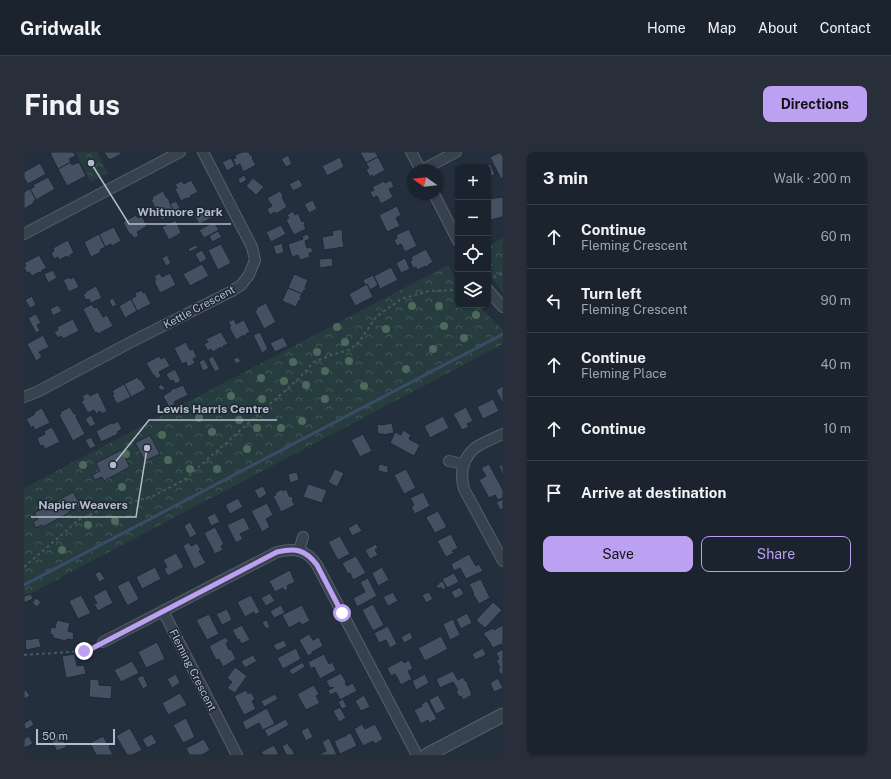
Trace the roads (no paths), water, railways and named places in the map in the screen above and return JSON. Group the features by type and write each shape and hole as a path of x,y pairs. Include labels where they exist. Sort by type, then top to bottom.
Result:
{"street":[{"path":"24,234 180,152"},
{"name":"Kettle Crescent","path":"24,397 37,392 232,291 241,285 250,275 255,260 252,247 203,152"},
{"path":"411,152 418,164"},
{"path":"433,164 456,152"},
{"path":"437,200 455,236"},
{"path":"491,294 499,303"},
{"path":"503,434 475,448 463,464 462,480 464,489 503,561"},
{"path":"449,461 463,464"},
{"path":"299,551 303,537"},
{"path":"103,642 277,552 289,550 305,553 312,558 317,565 417,755"},
{"name":"Fleming Crescent","path":"163,611 237,755"},
{"path":"427,755 503,715"}],"waterway":[{"path":"24,585 503,334"}],"place":[{"name":"Whitmore Park","path":"91,163"},
{"name":"Napier Weavers","path":"147,448"},
{"name":"Lewis Harris Centre","path":"113,465"}]}
